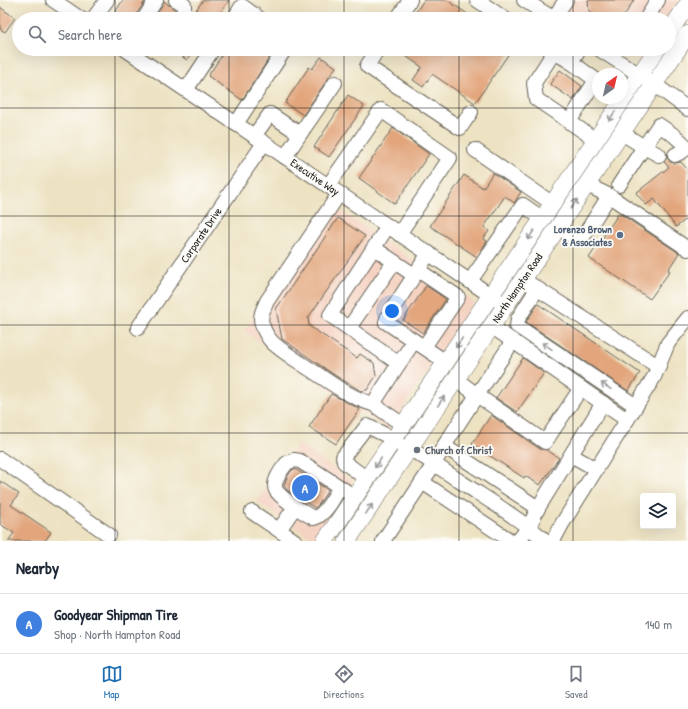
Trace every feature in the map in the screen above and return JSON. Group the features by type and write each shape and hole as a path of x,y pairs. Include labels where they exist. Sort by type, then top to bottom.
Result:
{"main road":[{"path":"676,22 688,4"},
{"name":"North Hampton Road","path":"676,52 688,34"},
{"name":"North Hampton Road","path":"325,541 652,56"},
{"name":"North Hampton Road","path":"347,541 673,56"}],"street":[{"path":"53,0 71,12"},
{"path":"98,12 107,0"},
{"path":"148,12 156,0"},
{"path":"176,0 184,5 184,12"},
{"path":"402,12 410,0"},
{"path":"477,0 495,12"},
{"path":"524,0 541,12"},
{"path":"555,12 566,0"},
{"path":"650,12 658,0"},
{"path":"238,12 242,6 250,12"},
{"name":"Executive Way","path":"141,56 186,90 429,253 505,306"},
{"path":"186,90 208,56"},
{"path":"236,124 280,56"},
{"path":"373,56 367,66 460,128 471,112"},
{"path":"551,56 534,83 536,99 596,140"},
{"path":"561,56 596,80 569,122"},
{"path":"571,62 575,56"},
{"path":"610,56 654,84 688,109"},
{"path":"285,157 335,83"},
{"path":"398,365 395,360 330,315 374,248 394,230 450,158 381,110 267,301 261,315 261,323 268,337 274,344 346,393 361,402 373,404 403,425"},
{"name":"Corporate Drive","path":"138,328 259,140 270,114 300,134"},
{"path":"619,185 660,125 688,148 675,155"},
{"path":"622,133 659,155"},
{"path":"475,150 553,204"},
{"path":"587,185 609,196 688,249"},
{"path":"558,227 576,239 583,237 609,196"},
{"path":"470,281 523,205 543,218"},
{"path":"373,404 398,365 419,344 458,297 394,262 374,248"},
{"path":"429,253 388,316 386,322 446,362"},
{"path":"349,328 394,262"},
{"path":"523,280 659,366"},
{"path":"537,289 518,319 517,326 636,406"},
{"path":"553,541 562,524 654,377 668,343 688,318"},
{"path":"491,326 627,420"},
{"path":"389,539 444,446 513,341"},
{"path":"456,379 545,442 581,388"},
{"path":"518,541 529,527 538,508 603,403"},
{"path":"367,479 344,462 343,457 367,426 434,464 529,527 546,541"},
{"path":"444,446 538,508"},
{"path":"571,455 596,469"},
{"path":"0,459 111,539"},
{"path":"340,487 326,508 317,517 311,517 276,491 275,484 286,464 294,460 300,461 340,487 355,497"},
{"path":"422,482 505,539"},
{"path":"279,530 295,506"},
{"path":"252,512 295,541"}],"shaded area":[{"path":"551,0 678,0 670,12 569,12"},
{"path":"330,204 474,302 388,430 244,331"},
{"path":"298,444 353,481 315,541 257,502"}],"building":[{"path":"123,0 146,0 138,12 115,12"},
{"path":"203,0 229,0 221,12 195,12"},
{"path":"424,0 447,0 465,12 416,12"},
{"path":"588,0 634,0 626,12 589,11"},
{"path":"164,1 175,10 174,12 158,12"},
{"path":"0,7 12,16 12,22 5,32 0,29"},
{"path":"181,56 190,56 187,60"},
{"path":"221,56 270,56 242,100 208,76"},
{"path":"406,56 507,56 475,103 432,74 423,87 413,80 422,67"},
{"path":"321,57 336,67 303,115 285,103 309,67 312,69"},
{"path":"560,70 582,86 573,100 550,84"},
{"path":"348,95 364,106 329,157 314,147"},
{"path":"393,128 429,154 395,204 359,178"},
{"path":"667,157 670,162 681,162 688,170 688,218 676,227 654,199 646,205 636,193 669,167 664,162"},
{"path":"493,173 521,192 514,203 505,196 484,227 489,231 483,239 487,241 477,257 430,226 464,175 483,188"},
{"path":"619,213 679,253 668,270 670,271 650,299 589,258"},
{"path":"338,218 365,236 308,318 309,326 357,358 360,354 374,363 376,376 367,390 361,391 336,376 282,339 276,309"},
{"path":"426,286 446,299 423,333 403,320"},
{"path":"538,304 640,373 628,391 526,322"},
{"path":"523,358 544,373 517,412 496,398"},
{"path":"331,394 360,409 336,444 309,427"},
{"path":"491,415 540,449 547,450 559,458 540,485 525,476 524,478 472,444"},
{"path":"295,469 328,490 315,508 287,490 284,486 287,477 292,470"},
{"path":"0,481 19,494 11,505 51,532 45,541 8,541 14,533 0,524"}],"place":[{"name":"Lorenzo Brown & Associates","path":"620,235"},
{"name":"Church of Christ","path":"417,450"},
{"name":"Goodyear Shipman Tire","path":"305,488"}]}
